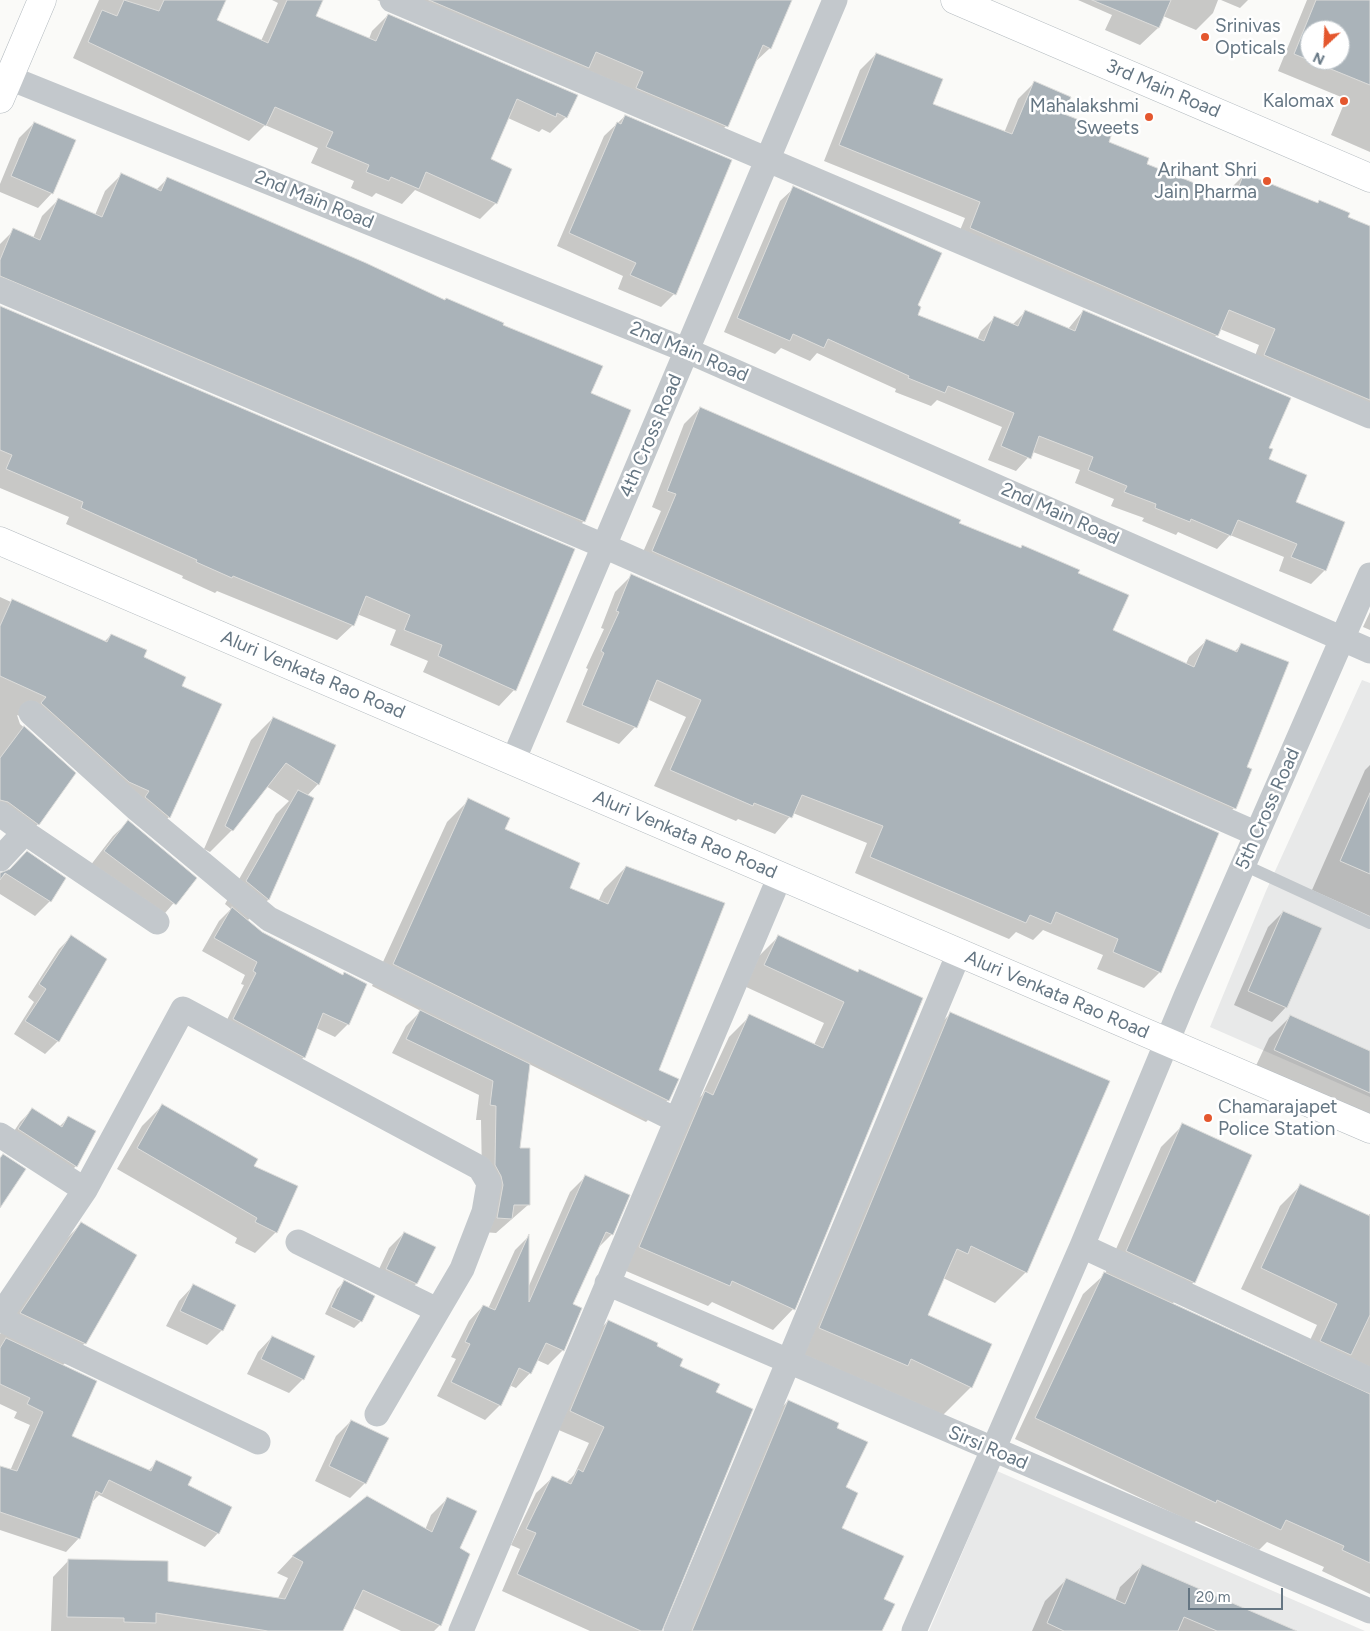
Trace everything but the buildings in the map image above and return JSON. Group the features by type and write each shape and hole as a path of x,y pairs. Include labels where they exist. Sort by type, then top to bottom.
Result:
{"main road":[{"path":"3,83 42,0"},
{"name":"3rd Main Road","path":"955,0 1370,178"},
{"name":"Aluri Venkata Rao Road","path":"0,541 1370,1130"}],"street":[{"path":"392,0 1370,416"},
{"name":"4th Cross Road","path":"514,761 835,0"},
{"name":"2nd Main Road","path":"3,83 688,351 1370,651"},
{"path":"0,290 604,546 1257,834"},
{"name":"5th Cross Road","path":"914,1631 994,1451 1167,1042 1370,575"},
{"path":"30,713 138,810 269,919 676,1120"},
{"path":"0,814 157,922"},
{"path":"0,859 25,832"},
{"path":"461,1631 780,876"},
{"path":"676,1631 959,953"},
{"path":"258,1442 0,1317 85,1190 183,1009 480,1168 489,1183 484,1212 462,1269 377,1414"},
{"path":"0,1135 85,1190"},
{"path":"298,1242 437,1310"},
{"path":"1082,1246 1370,1380"},
{"name":"Sirsi Road","path":"607,1283 994,1451 1370,1611"}],"lane":[{"path":"1244,864 1370,923"}],"shaded area":[{"path":"1362,680 1370,683 1370,1097 1210,1027 1266,891"},
{"path":"997,1471 1365,1631 929,1631"}],"place":[{"name":"Srinivas Opticals","path":"1205,37"},
{"name":"Kalomax","path":"1344,101"},
{"name":"Mahalakshmi Sweets","path":"1149,117"},
{"name":"Arihant Shri Jain Pharma","path":"1267,181"},
{"name":"Chamarajapet Police Station","path":"1208,1118"}]}
